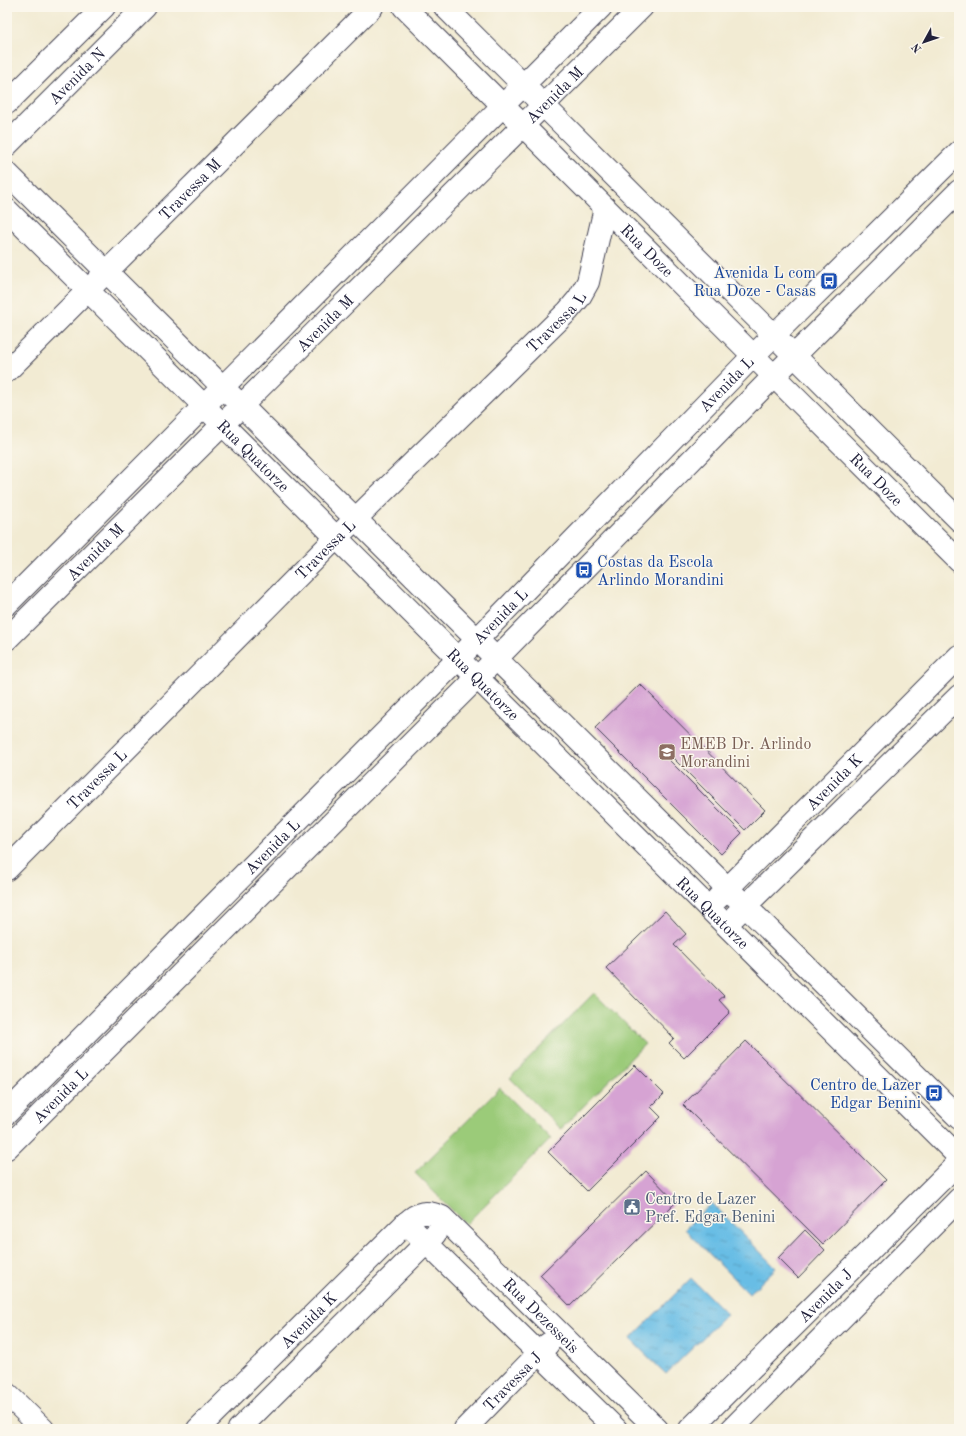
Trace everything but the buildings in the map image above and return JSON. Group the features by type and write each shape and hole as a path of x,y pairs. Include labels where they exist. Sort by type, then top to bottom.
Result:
{"street":[{"name":"Avenida N","path":"7,103 104,7"},
{"name":"Avenida N","path":"7,146 145,7"},
{"name":"Travessa M","path":"7,371 372,7"},
{"name":"Rua Doze","path":"404,7 959,561"},
{"name":"Rua Doze","path":"445,7 959,520"},
{"name":"Avenida M","path":"7,604 601,7"},
{"name":"Avenida M","path":"7,639 642,7"},
{"name":"Avenida L","path":"7,1113 477,640 753,356 959,152"},
{"name":"Rua Quatorze","path":"7,174 107,272 355,521 959,1118"},
{"name":"Avenida L","path":"7,1148 496,659 774,376 959,191"},
{"name":"Travessa L","path":"7,870 336,538 355,521 579,298 588,282 605,208"},
{"name":"Rua Quatorze","path":"7,210 959,1157"},
{"name":"Avenida K","path":"708,908 959,656"},
{"name":"Avenida K","path":"725,925 959,696"},
{"path":"217,901 237,918"},
{"name":"Avenida J","path":"690,1429 959,1162"},
{"name":"Avenida J","path":"732,1429 959,1199"},
{"name":"Rua Dezesseis","path":"616,1429 426,1243 413,1218 431,1212 442,1217 657,1429"},
{"name":"Avenida K","path":"198,1429 413,1218"},
{"name":"Avenida K","path":"239,1429 447,1222"},
{"name":"Travessa J","path":"465,1429 559,1333"},
{"path":"7,1394 43,1429"}],"green space":[{"path":"594,993 645,1044 561,1129 510,1078"},
{"path":"500,1088 551,1139 466,1224 415,1173"}],"water":[{"path":"712,1203 776,1268 749,1294 685,1229"},
{"path":"691,1278 727,1314 666,1374 630,1339"}],"place":[{"name":"Avenida L com Rua Doze - Casas","path":"829,281"},
{"name":"Costas da Escola Arlindo Morandini","path":"584,570"},
{"name":"EMEB Dr. Arlindo Morandini","path":"667,752"},
{"name":"Centro de Lazer Edgar Benini","path":"934,1093"},
{"name":"Centro de Lazer Pref. Edgar Benini","path":"632,1207"}]}
